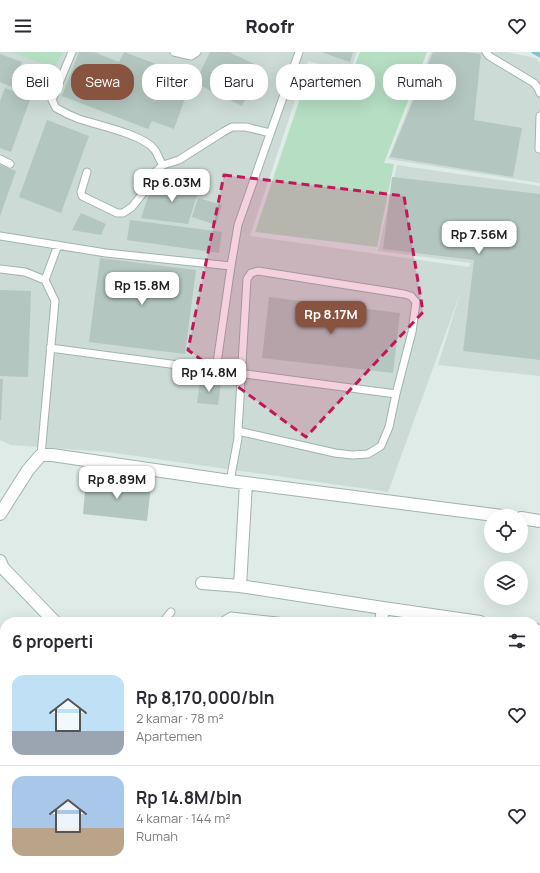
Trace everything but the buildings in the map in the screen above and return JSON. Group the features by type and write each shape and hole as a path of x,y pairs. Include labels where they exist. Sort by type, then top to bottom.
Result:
{"street":[{"path":"0,512 28,470 40,455 52,455 246,484 484,514"},
{"path":"240,586 246,484"},
{"path":"528,519 540,521"},
{"path":"0,561 3,568 50,617"},
{"path":"202,583 240,586 445,617"},
{"path":"382,617 383,608"}],"lane":[{"path":"72,52 52,100 56,108 76,118 146,141 155,150 163,165"},
{"path":"174,52 191,56 197,52"},
{"path":"216,370 238,224 299,52"},
{"path":"486,52 489,56 534,83 540,93"},
{"path":"539,149 540,116"},
{"path":"87,172 81,192 82,196 117,213 124,213 132,207 143,193 153,174 163,165 179,160 232,127 246,127 270,133"},
{"path":"0,159 10,164"},
{"path":"0,236 106,253 231,266"},
{"path":"45,280 58,245"},
{"path":"0,269 25,272 45,280 55,301 40,455"},
{"path":"230,481 238,438 238,431 241,373 247,279 251,273 258,271 404,294 411,296 416,302 412,332 389,427 381,446 368,454 352,455 335,453 238,431"},
{"path":"50,348 396,394"},
{"path":"167,617 171,612"},
{"path":"229,617 240,617"}],"highlighted area":[{"path":"224,175 404,196 423,312 306,437 188,350"}],"shaded area":[{"path":"0,52 357,52 353,64 319,64 308,61 307,64 276,64 276,100 295,100 250,236 469,267 471,263 378,251 397,165 540,186 540,376 438,365 461,291 388,492 108,452 11,445 0,440"},
{"path":"431,52 506,52 536,58 540,63 540,183 388,159 412,100 456,100 456,64 426,64"}],"green space":[{"path":"12,52 63,52 56,64 44,64"},
{"path":"360,52 427,52 422,64 383,64 383,100 408,100 384,163 394,164 377,247 255,232 300,100 375,100 375,64 356,64"}],"waterway":[{"path":"534,52 540,55"}]}
